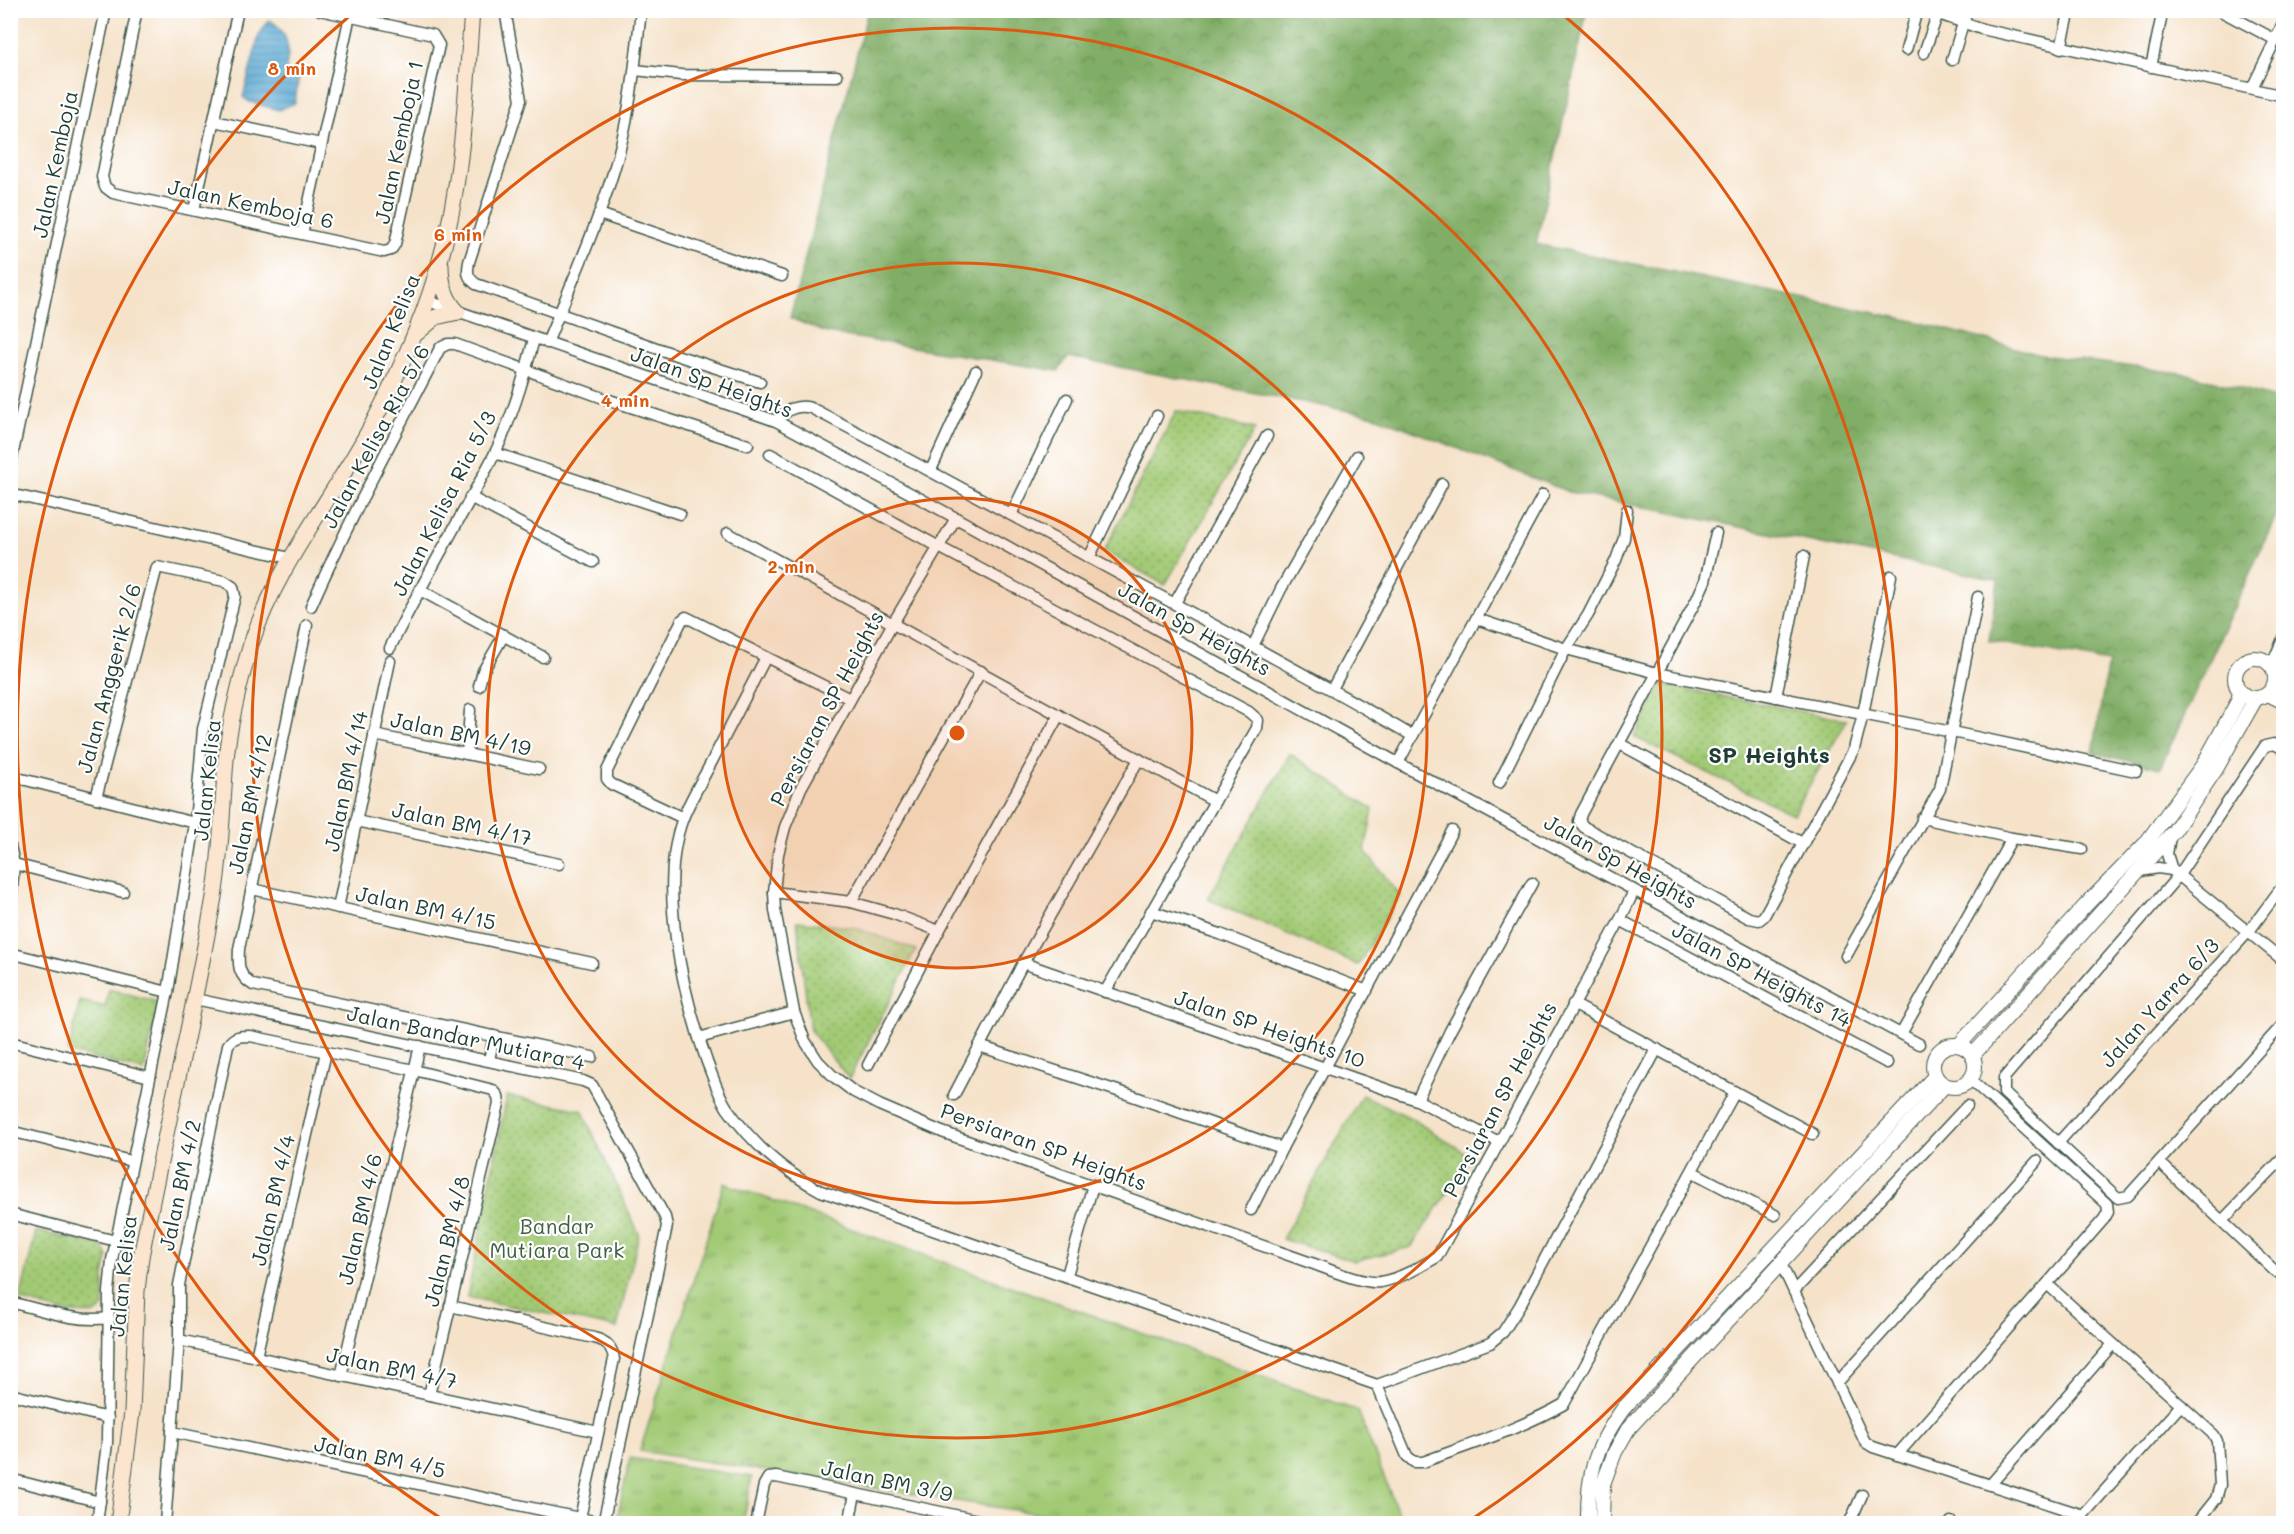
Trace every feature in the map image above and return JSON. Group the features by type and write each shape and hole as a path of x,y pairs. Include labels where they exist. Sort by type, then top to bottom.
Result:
{"main road":[{"name":"Jalan Kelisa","path":"118,1524 132,1412 137,1291 141,1257 195,999 220,855 226,762 234,715 259,622 270,594 373,424 428,301 441,257 456,182 472,10"},
{"path":"414,336 436,317 458,312 444,289 441,257"}],"street":[{"name":"Jalan Kemboja","path":"10,467 106,10"},
{"name":"Jalan Kemboja 6","path":"137,10 102,177 105,187 113,193 384,252 391,250"},
{"path":"194,210 238,10"},
{"path":"302,234 350,14 320,10"},
{"path":"505,10 521,100 467,271 470,279 476,284 679,356 760,382"},
{"path":"547,343 577,274 623,138 635,70 641,10"},
{"path":"1906,50 1917,10"},
{"path":"1952,60 1967,10"},
{"path":"2061,48 2070,10"},
{"path":"2151,67 2163,10"},
{"path":"2219,10 2274,39"},
{"path":"1924,52 1934,12 1963,24 2061,48 2283,96"},
{"name":"Jalan Kemboja 1","path":"350,14 433,35 439,45 395,244 391,250"},
{"path":"2252,88 2283,22"},
{"path":"635,70 681,75 837,76"},
{"path":"214,121 321,144"},
{"path":"599,214 782,276"},
{"name":"Jalan Sp Heights","path":"428,301 776,421 1398,763 1919,1044"},
{"name":"Jalan Kelisa Ria 5/3","path":"390,648 495,453 526,370 534,339"},
{"name":"Jalan Kelisa Ria 5/6","path":"311,606 335,553 440,348 448,344 455,344 606,399 748,445"},
{"path":"931,470 976,371"},
{"path":"1011,515 1067,399"},
{"path":"776,421 792,407 801,405 811,408 931,470 1412,735"},
{"path":"1089,558 1157,416"},
{"path":"1175,603 1267,436"},
{"path":"495,453 680,514"},
{"path":"770,454 939,547 1239,706 1258,720 1257,728 1105,992"},
{"path":"1253,646 1281,589 1357,456"},
{"path":"1332,689 1442,484"},
{"path":"10,494 290,558"},
{"path":"1398,763 1543,495"},
{"path":"470,497 593,562"},
{"path":"1499,783 1566,650 1588,615 1616,560 1624,538 1628,510"},
{"name":"Persiaran SP Heights","path":"956,518 893,623 801,788 785,826 778,854 774,892 775,910 794,1012 805,1041 818,1061 854,1092 942,1132 1311,1263 1365,1281 1379,1282 1420,1267 1437,1257 1634,891"},
{"path":"728,533 1215,801"},
{"path":"1716,533 1705,580 1579,821 1584,827 1739,913 1759,920 1764,916 1854,749 1891,576"},
{"path":"1776,697 1804,556"},
{"name":"Jalan Anggerik 2/6","path":"96,798 157,567 224,581 233,587 235,596 203,729 195,823"},
{"path":"420,590 543,657"},
{"path":"1845,956 1940,789 1978,597"},
{"path":"683,818 611,784 607,779 607,771 682,620 686,617 850,699"},
{"path":"1477,619 1566,650 1657,674 2136,771"},
{"name":"Jalan BM 4/12","path":"307,625 238,961 240,974 253,985 494,1036"},
{"path":"479,686 483,671 504,635"},
{"path":"1973,1055 2170,837 2262,696 2274,686 2283,637"},
{"path":"766,657 683,818 672,860 674,916 681,966 699,1038 719,1093 726,1106 755,1142 800,1180 821,1191 1377,1385 1490,1342 1503,1332 1519,1307 1657,1049"},
{"path":"2277,676 2261,659 2248,659 2238,668 2235,681 2240,692 2246,696 2262,696 2283,702"},
{"name":"Jalan BM 4/14","path":"338,908 390,661"},
{"path":"850,902 981,671"},
{"path":"1959,1045 2146,843 2203,765 2238,701 2240,692"},
{"path":"467,754 470,710"},
{"path":"868,1065 1059,715"},
{"name":"Jalan BM 4/19","path":"374,735 539,769"},
{"path":"1620,744 1804,844"},
{"path":"2283,749 2274,744 2265,746 2175,873 2004,1078 2004,1093 2118,1198 2128,1196 2283,1023"},
{"path":"954,1095 1023,963 1139,759"},
{"path":"10,776 195,823 168,992 131,1161 110,1276 108,1418 97,1524"},
{"path":"1922,818 2012,838 2082,849"},
{"name":"Jalan BM 4/17","path":"356,821 559,864"},
{"path":"1251,1210 1452,831"},
{"path":"2170,837 2167,854 2175,873"},
{"path":"1901,1034 2012,838"},
{"path":"10,846 14,864 10,914"},
{"path":"14,864 123,892"},
{"path":"2140,871 2158,868 2175,873 2283,961"},
{"path":"1417,1100 1450,1030 1532,883"},
{"name":"Jalan Yarra 6/3","path":"2058,1143 2248,932 2283,884"},
{"name":"Jalan BM 4/15","path":"252,889 592,963"},
{"path":"774,892 850,902 894,914 939,932"},
{"path":"1151,911 1220,934 1367,991"},
{"name":"Jalan SP Heights 14","path":"1620,920 1887,1063"},
{"path":"10,953 168,992"},
{"name":"Jalan SP Heights 10","path":"1023,963 1417,1100 1499,1142"},
{"name":"Jalan Bandar Mutiara 4","path":"195,999 489,1060 592,1085 665,1217 667,1226 603,1523"},
{"path":"1573,1004 1813,1134"},
{"path":"699,1038 794,1012"},
{"name":"Jalan BM 4/2","path":"166,1523 178,1340 178,1295 228,1045 232,1039 250,1036 326,1052"},
{"path":"489,1060 494,1036 592,1057"},
{"path":"10,1042 150,1077"},
{"path":"1948,1045 1959,1045 1973,1055 1975,1069 1971,1080 1958,1088 1939,1081 1932,1068 1936,1054 1948,1045"},
{"name":"Jalan BM 4/6","path":"341,1376 420,1046"},
{"path":"980,1046 1282,1148"},
{"path":"326,1052 414,1070"},
{"name":"Jalan BM 4/4","path":"256,1357 326,1052"},
{"name":"Jalan BM 4/8","path":"414,1070 493,1090 498,1096 499,1104 429,1395"},
{"path":"1897,1455 2109,1212 2107,1204 1971,1080"},
{"path":"1602,1524 1603,1484 1615,1452 1628,1429 1780,1264 1939,1081"},
{"path":"1588,1524 1588,1492 1592,1465 1611,1426 1623,1409 1939,1081"},
{"path":"1377,1385 1407,1456 1414,1462 1423,1462 1496,1435 1542,1417 1564,1404 1735,1092"},
{"path":"1794,1291 1967,1106"},
{"path":"10,1131 131,1161"},
{"path":"2222,1221 2283,1157"},
{"path":"1837,1383 2037,1161"},
{"path":"2159,1162 2276,1272 2283,1273"},
{"path":"1693,1172 1775,1215"},
{"path":"1067,1275 1093,1185"},
{"path":"10,1214 116,1241"},
{"path":"1780,1264 1865,1442 1873,1447 2083,1515 2181,1405"},
{"path":"2047,1284 2214,1435 2217,1441 2220,1485 2216,1499 2196,1524"},
{"path":"10,1302 63,1316 90,1320 109,1318"},
{"path":"450,1306 594,1338 604,1341 609,1346 614,1359 580,1521"},
{"name":"Jalan BM 4/7","path":"178,1340 598,1432"},
{"path":"1990,1485 2113,1344"},
{"path":"10,1394 108,1418"},
{"name":"Jalan BM 4/5","path":"172,1432 580,1521 603,1523"},
{"name":"Jalan BM 3/9","path":"756,1524 764,1485 768,1478 776,1477 855,1494 941,1518 997,1524"},
{"path":"10,1479 100,1502"},
{"path":"849,1524 855,1494"},
{"path":"1848,1524 1862,1495"}],"green space":[{"path":"868,10 1587,11 1536,244 1915,321 2041,355 2188,374 2283,400 2283,501 2160,768 2093,753 2108,662 1989,641 1998,580 1569,492 1375,416 1068,357 1058,371 827,333 790,318"},
{"path":"1176,411 1255,429 1165,585 1104,551"},
{"path":"1662,685 1847,720 1793,814 1634,737"},
{"path":"1290,754 1373,809 1365,851 1400,895 1358,965 1208,899"},
{"path":"797,921 857,928 916,950 849,1079 810,1030"},
{"path":"109,989 159,1002 144,1071 68,1052 80,1001 105,1007"},
{"path":"1362,1095 1409,1117 1472,1157 1411,1247 1354,1261 1282,1239"},
{"name":"Bandar Mutiara Park","path":"507,1096 582,1110 639,1234 617,1328 467,1297"},
{"path":"724,1183 1358,1411 1402,1523 1097,1523 640,1451"},
{"path":"36,1231 103,1246 108,1257 104,1275 104,1307 95,1314 67,1313 20,1300"},
{"path":"630,1458 752,1477 743,1523 616,1523"}],"water":[{"path":"269,20 280,29 285,38 288,48 287,73 299,75 295,103 279,110 250,102 243,97 259,35"}],"district":[{"name":"SP Heights","path":"1769,754"}]}
